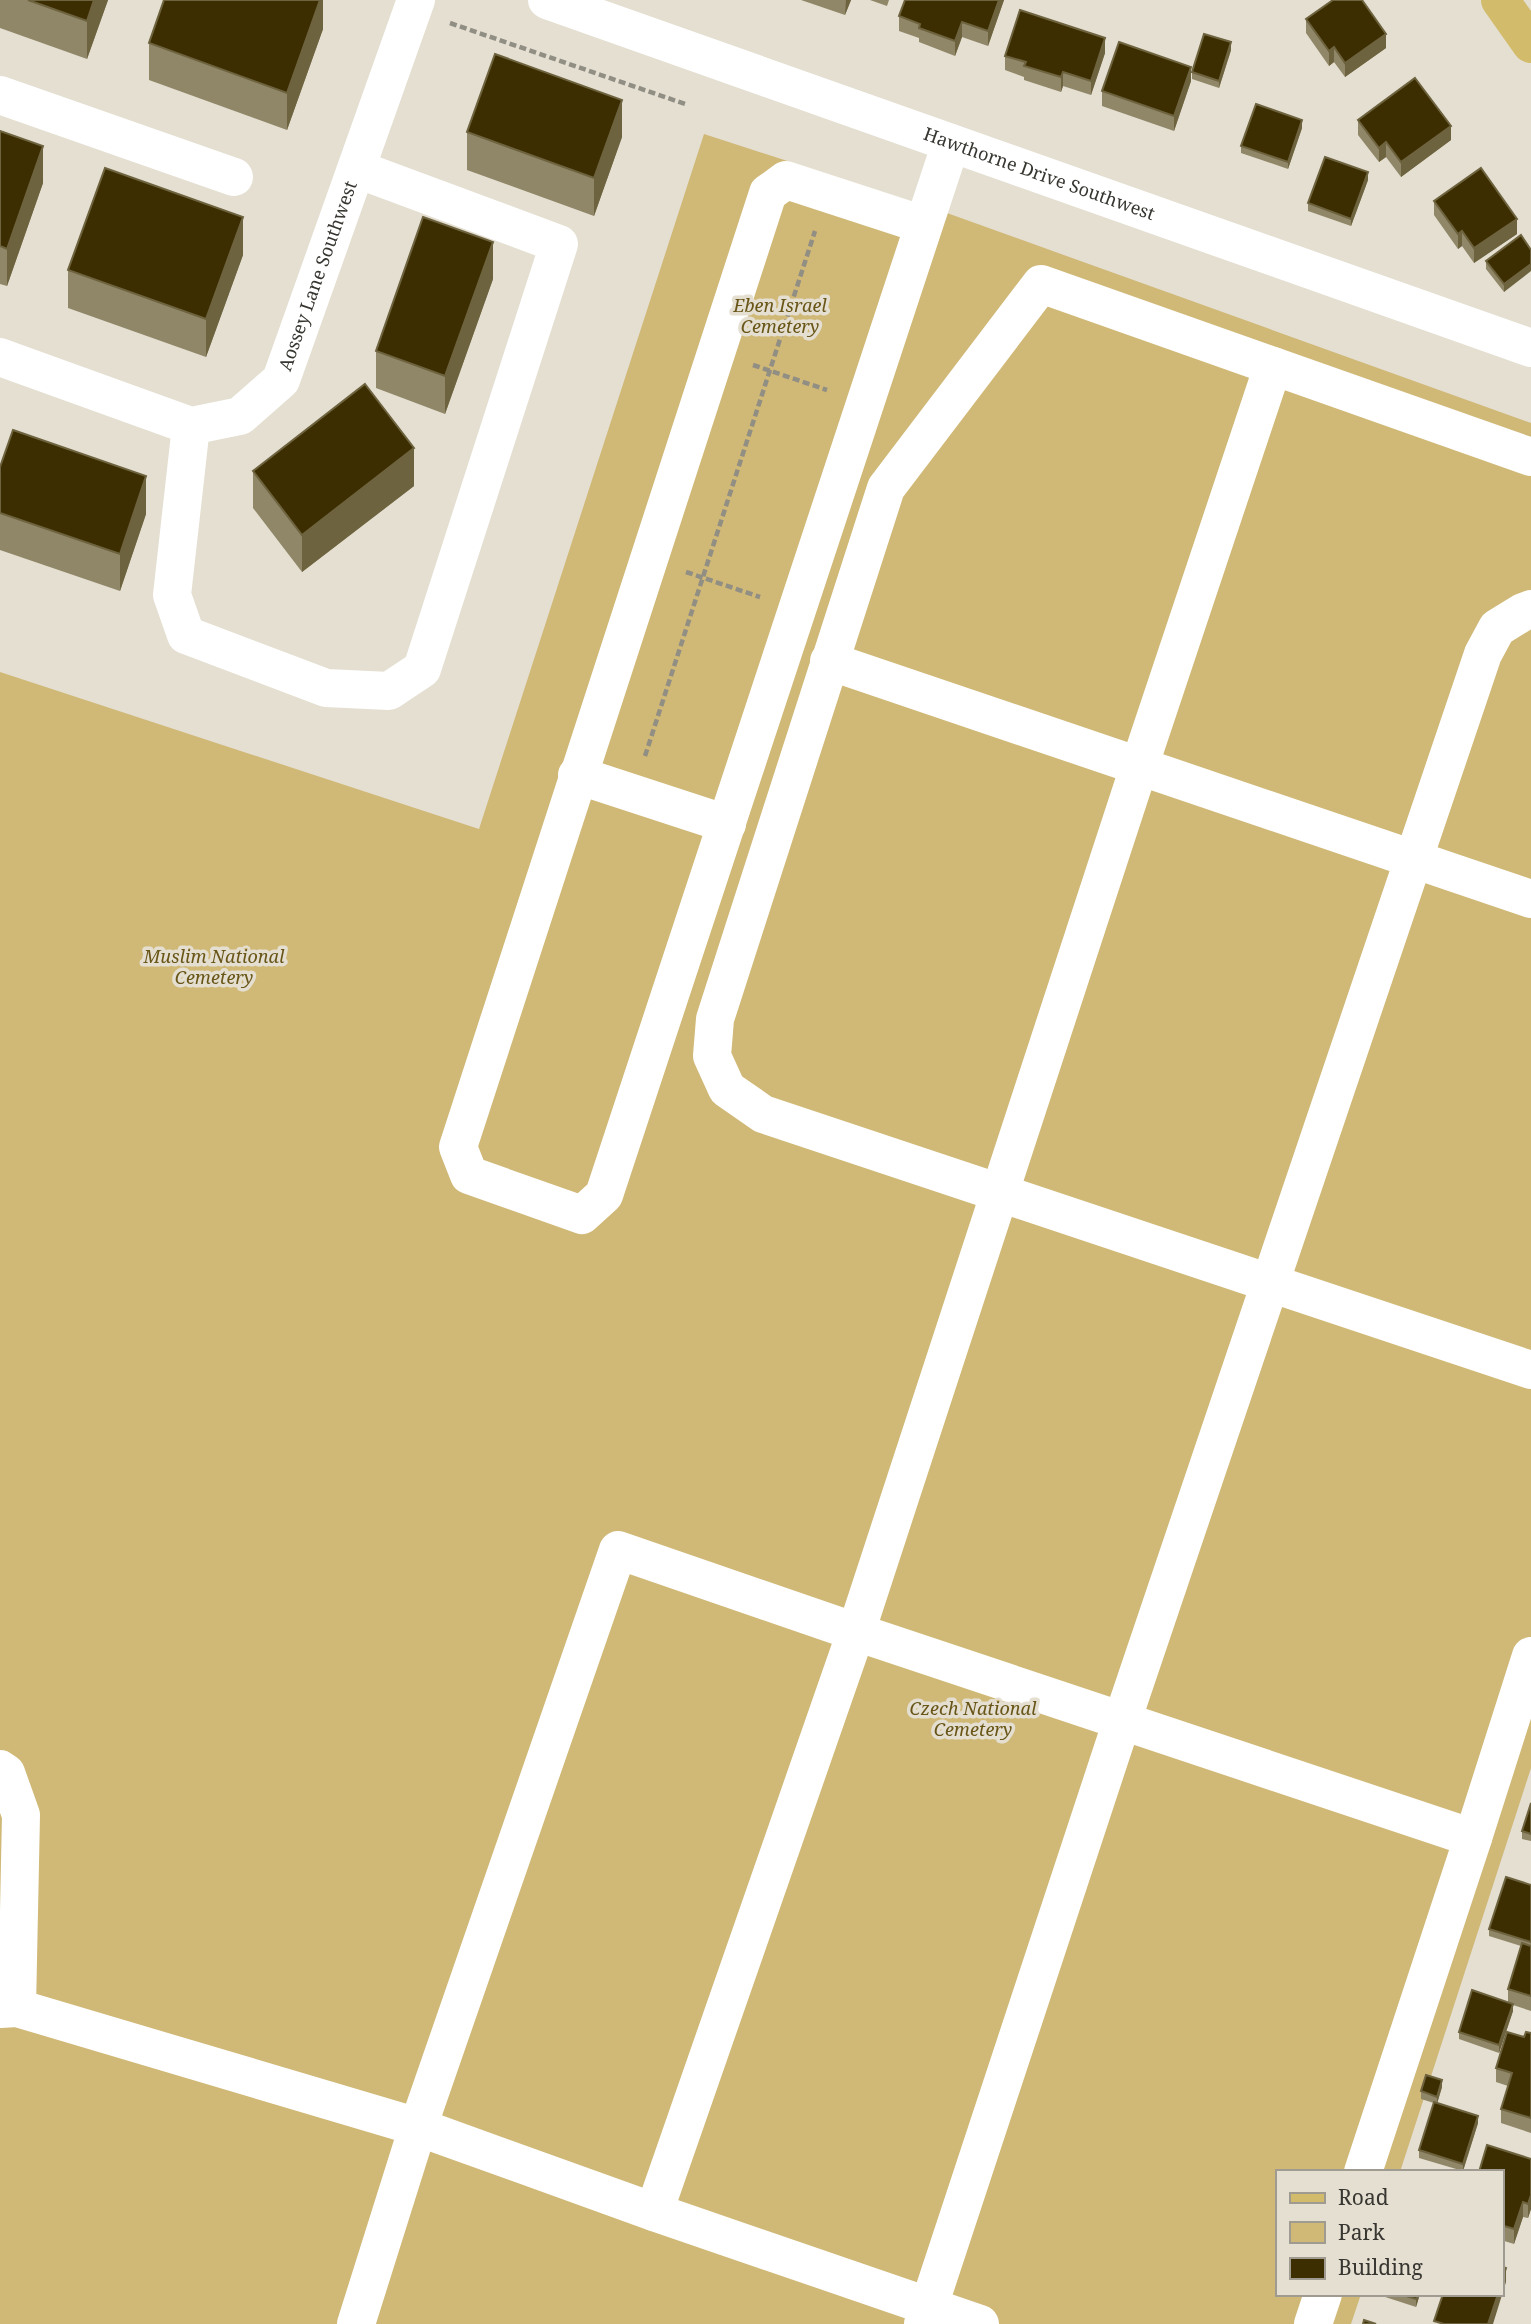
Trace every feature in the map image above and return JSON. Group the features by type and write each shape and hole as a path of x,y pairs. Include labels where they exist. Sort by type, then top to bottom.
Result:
{"main road":[{"path":"1500,0 1531,44"}],"street":[{"name":"Hawthorne Drive Southwest","path":"547,0 1531,348"},
{"name":"Aossey Lane Southwest","path":"191,426 240,416 281,380 357,169 428,10"},
{"path":"0,95 234,177"},
{"path":"924,225 786,180 768,193 458,1147 469,1175 582,1215 604,1195 727,824 951,143"},
{"path":"0,357 191,426 172,595 186,635 326,688 389,691 422,669 559,244 357,169"},
{"path":"1531,457 1041,284 886,488 715,1019 712,1056 727,1089 763,1114 1531,1370"},
{"path":"654,2212 856,1632 1273,366"},
{"path":"926,2315 1122,1721 1483,654 1497,628 1531,609"},
{"path":"829,662 1531,899"},
{"path":"577,775 727,824"},
{"path":"356,2324 418,2127 618,1550 1473,1838"},
{"path":"1364,2170 1531,1656"},
{"path":"0,1769 6,1773 21,1815 9,2008 418,2127 654,2212 926,2315 980,2324"},
{"path":"1313,2324 1322,2296"}],"path":[{"path":"428,10 688,105"},
{"path":"633,794 827,194"},
{"path":"715,353 865,403"},
{"path":"649,559 797,610"}],"green space":[{"name":"Czech National Cemetery","path":"704,134 947,213 1531,423 1531,1768 1401,2170 1276,2170 1276,2296 1360,2296 1351,2324 0,2324 0,672 479,829"}],"building":[{"path":"28,0 94,0 87,21"},
{"path":"164,0 320,0 287,93 149,43"},
{"path":"905,0 999,0 988,31 962,22 955,41 919,28 920,24 899,16"},
{"path":"1333,0 1362,0 1386,34 1345,63 1334,47 1329,51 1306,19"},
{"path":"1020,10 1105,38 1091,81 1063,72 1061,77 1024,66 1026,62 1005,56"},
{"path":"1204,34 1231,42 1219,81 1192,72"},
{"path":"1119,42 1191,67 1174,116 1102,91"},
{"path":"495,54 622,100 594,178 467,132"},
{"path":"1415,78 1451,126 1401,162 1386,142 1379,148 1358,120"},
{"path":"1256,104 1302,120 1288,162 1241,146"},
{"path":"0,131 43,146 7,249 0,246"},
{"path":"1325,157 1368,172 1351,219 1308,203"},
{"path":"105,168 243,217 206,319 68,270"},
{"path":"1481,168 1517,219 1474,248 1462,231 1458,234 1434,201"},
{"path":"423,217 493,242 445,376 376,351"},
{"path":"1521,235 1531,250 1531,264 1504,284 1486,261"},
{"path":"365,384 414,448 302,535 253,471"},
{"path":"13,430 146,476 120,554 0,513 0,467"},
{"path":"1531,1803 1531,1834 1522,1831"},
{"path":"1506,1877 1531,1885 1531,1942 1489,1929"},
{"path":"1522,1943 1531,1946 1531,1996 1508,1989"},
{"path":"1472,1990 1513,2004 1499,2045 1459,2032"},
{"path":"1507,2032 1524,2037 1526,2032 1531,2033 1531,2118 1501,2109 1512,2073 1496,2068"},
{"path":"1426,2075 1442,2080 1437,2097 1421,2091"},
{"path":"1434,2102 1478,2116 1463,2164 1419,2150"},
{"path":"1487,2145 1531,2159 1531,2195 1528,2204 1523,2202 1514,2229 1503,2226 1503,2170 1480,2170"},
{"path":"1442,2296 1497,2296 1488,2324 1444,2324 1434,2321"}],"park label":[{"name":"Eben Israel Cemetery","path":"780,316"},
{"name":"Muslim National Cemetery","path":"214,967"}]}
